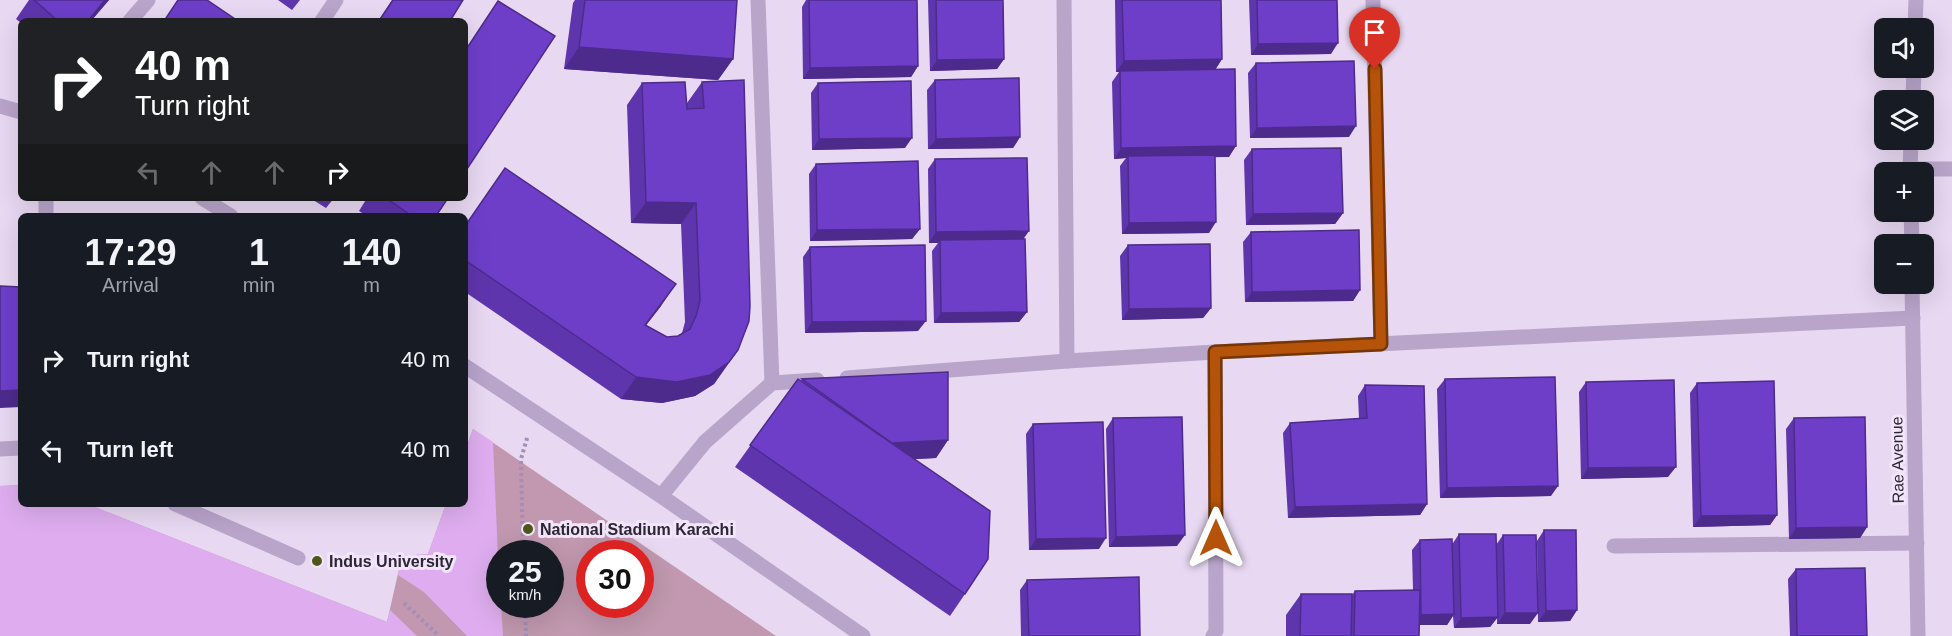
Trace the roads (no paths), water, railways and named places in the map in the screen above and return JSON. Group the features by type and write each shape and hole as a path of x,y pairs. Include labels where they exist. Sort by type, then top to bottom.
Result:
{"street":[{"path":"133,18 148,0"},
{"path":"324,18 336,0"},
{"path":"758,0 772,383"},
{"path":"1064,0 1067,361"},
{"path":"1373,0 1381,344"},
{"path":"1915,18 1916,0"},
{"path":"0,106 18,111"},
{"path":"1934,170 1952,169"},
{"path":"207,201 226,213"},
{"name":"Rae Avenue","path":"1912,294 1918,636"},
{"path":"661,496 705,442 772,383 1215,352 1913,318"},
{"path":"1213,636 1216,631 1215,352"},
{"path":"468,368 661,496 863,636"},
{"path":"0,449 18,448"},
{"path":"182,507 298,558"},
{"path":"1614,546 1917,543"}],"place":[{"name":"National Stadium Karachi","path":"528,529"},
{"name":"Indus University","path":"317,561"}]}
